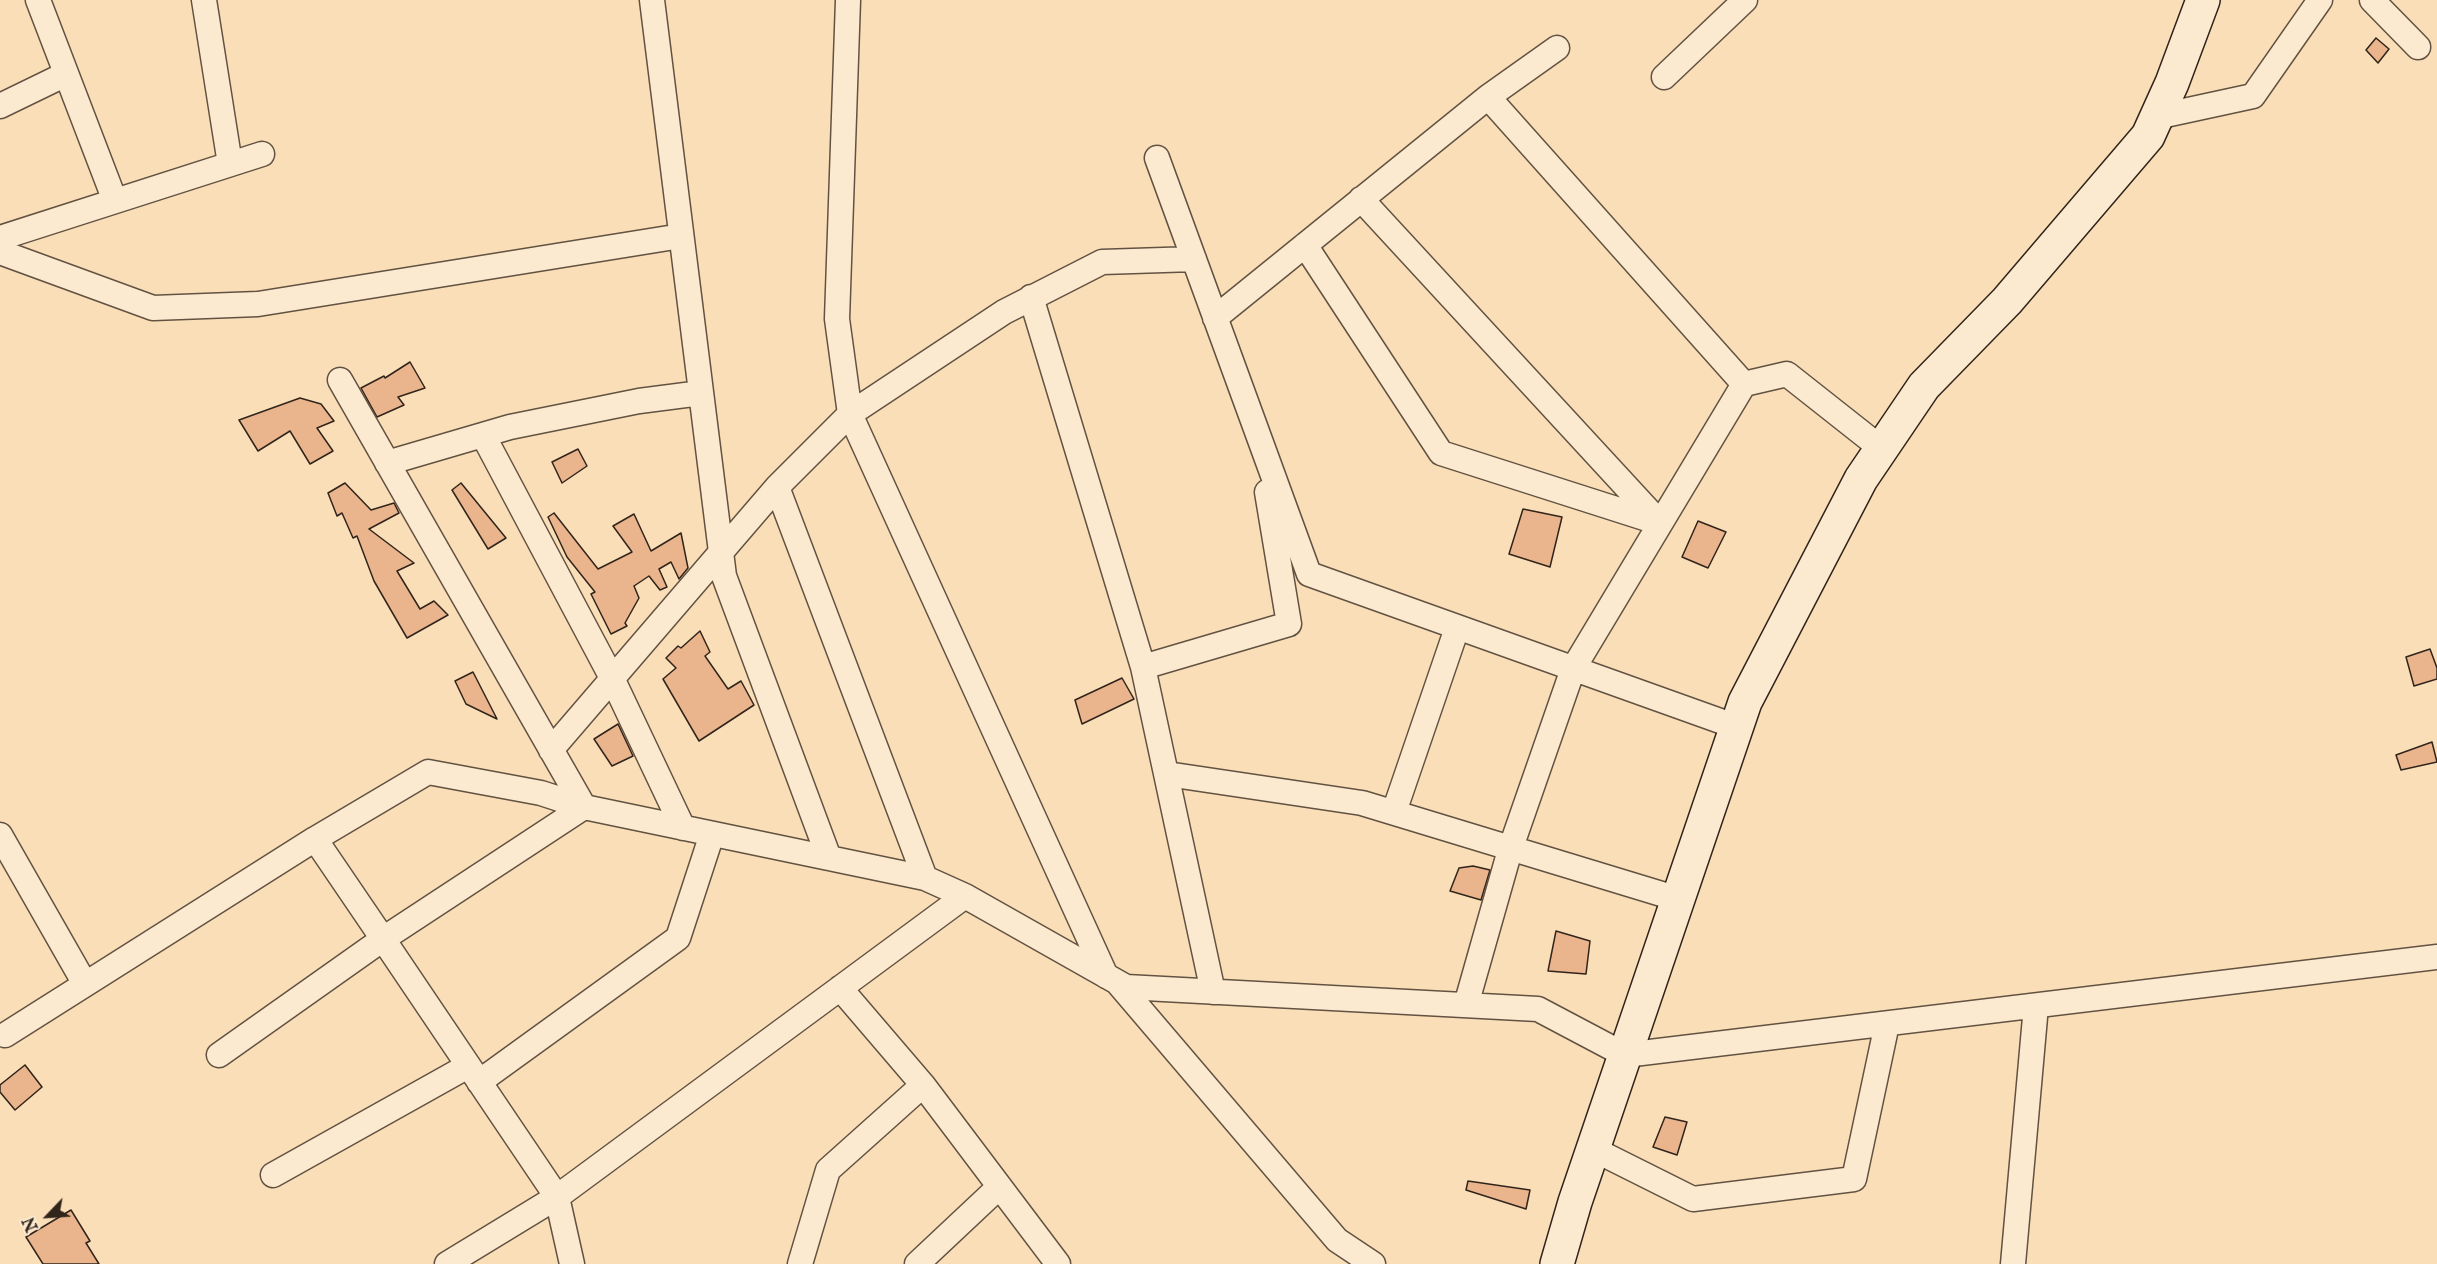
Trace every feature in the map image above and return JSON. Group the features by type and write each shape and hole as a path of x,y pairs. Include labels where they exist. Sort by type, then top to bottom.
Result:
{"main road":[{"path":"1557,1264 1593,1149 1745,702 1861,479 1924,386 2007,301 2148,136 2172,83 2203,0"}],"street":[{"path":"38,0 115,201"},
{"path":"204,0 230,164"},
{"path":"652,0 724,576 829,858"},
{"path":"848,0 837,319 850,414 1112,979 1337,1240 1373,1264"},
{"path":"1664,77 1745,0"},
{"path":"2156,117 2253,96 2320,0"},
{"path":"2372,0 2418,47"},
{"path":"1215,318 1488,97 1557,48"},
{"path":"0,106 66,74"},
{"path":"1488,97 1743,384"},
{"path":"0,238 262,154"},
{"path":"1157,158 1309,574 1737,727"},
{"path":"1361,200 1660,523"},
{"path":"0,252 153,308 258,303 681,236"},
{"path":"1305,245 1441,453 1660,523"},
{"path":"551,750 777,487 850,414 1004,312 1102,262 1194,259"},
{"path":"1031,297 1143,667 1213,992"},
{"path":"1466,1005 1511,848 1573,669 1743,384 1787,374 1882,449"},
{"path":"340,380 584,807"},
{"path":"387,463 510,427 639,401 701,393"},
{"path":"483,435 612,678 683,828"},
{"path":"1143,667 1288,624 1258,436"},
{"path":"777,487 925,878"},
{"path":"1394,813 1457,628"},
{"path":"5,1035 315,839 428,772 541,793 584,807 925,878 965,896 1126,987 1538,1009 1625,1055 2437,957"},
{"path":"1167,774 1362,803 1678,899"},
{"path":"219,1055 382,939 584,807"},
{"path":"273,1175 474,1074 678,938 712,834"},
{"path":"0,835 85,984"},
{"path":"315,839 557,1197 572,1264"},
{"path":"447,1264 557,1197 965,896"},
{"path":"840,988 923,1086 1058,1264"},
{"path":"2013,1264 2036,1006"},
{"path":"1593,1149 1693,1199 1854,1179 1887,1024"},
{"path":"800,1264 828,1170 923,1086"},
{"path":"917,1264 999,1187"}],"building":[{"path":"2376,38 2389,49 2378,63 2366,50"},
{"path":"410,362 425,388 398,397 404,405 377,417 361,388 384,376 385,378"},
{"path":"300,398 321,404 334,421 317,428 333,451 310,464 290,431 258,451 239,420"},
{"path":"578,449 587,466 562,483 552,462"},
{"path":"345,483 371,510 394,503 399,513 369,529 414,563 397,571 420,609 434,601 448,615 407,638 374,581 357,536 353,538 342,513 337,516 328,493"},
{"path":"461,483 506,538 488,549 452,490"},
{"path":"1523,509 1562,517 1550,567 1509,554"},
{"path":"554,513 598,569 632,552 613,526 634,514 651,551 681,533 688,568 679,579 671,562 659,569 667,587 660,590 649,576 634,586 639,598 625,623 627,626 611,634 591,594 595,592 567,557 548,517"},
{"path":"1698,521 1726,532 1708,568 1682,557"},
{"path":"700,631 710,652 705,656 728,689 741,681 754,705 699,741 663,679 676,668 666,658 678,646 681,648"},
{"path":"2430,649 2437,668 2437,679 2414,686 2406,657"},
{"path":"473,672 497,719 466,704 455,681"},
{"path":"1122,678 1134,699 1082,724 1075,700"},
{"path":"618,724 633,756 612,766 594,739"},
{"path":"2432,742 2437,762 2401,770 2396,755"},
{"path":"1473,866 1490,870 1481,900 1450,891 1459,868"},
{"path":"1556,931 1590,941 1586,974 1548,971"},
{"path":"25,1065 42,1087 15,1110 0,1092 0,1085"},
{"path":"1665,1117 1687,1122 1677,1155 1653,1147"},
{"path":"1468,1181 1530,1190 1526,1209 1466,1190"},
{"path":"71,1210 90,1241 86,1243 99,1264 43,1264 26,1237"}]}
